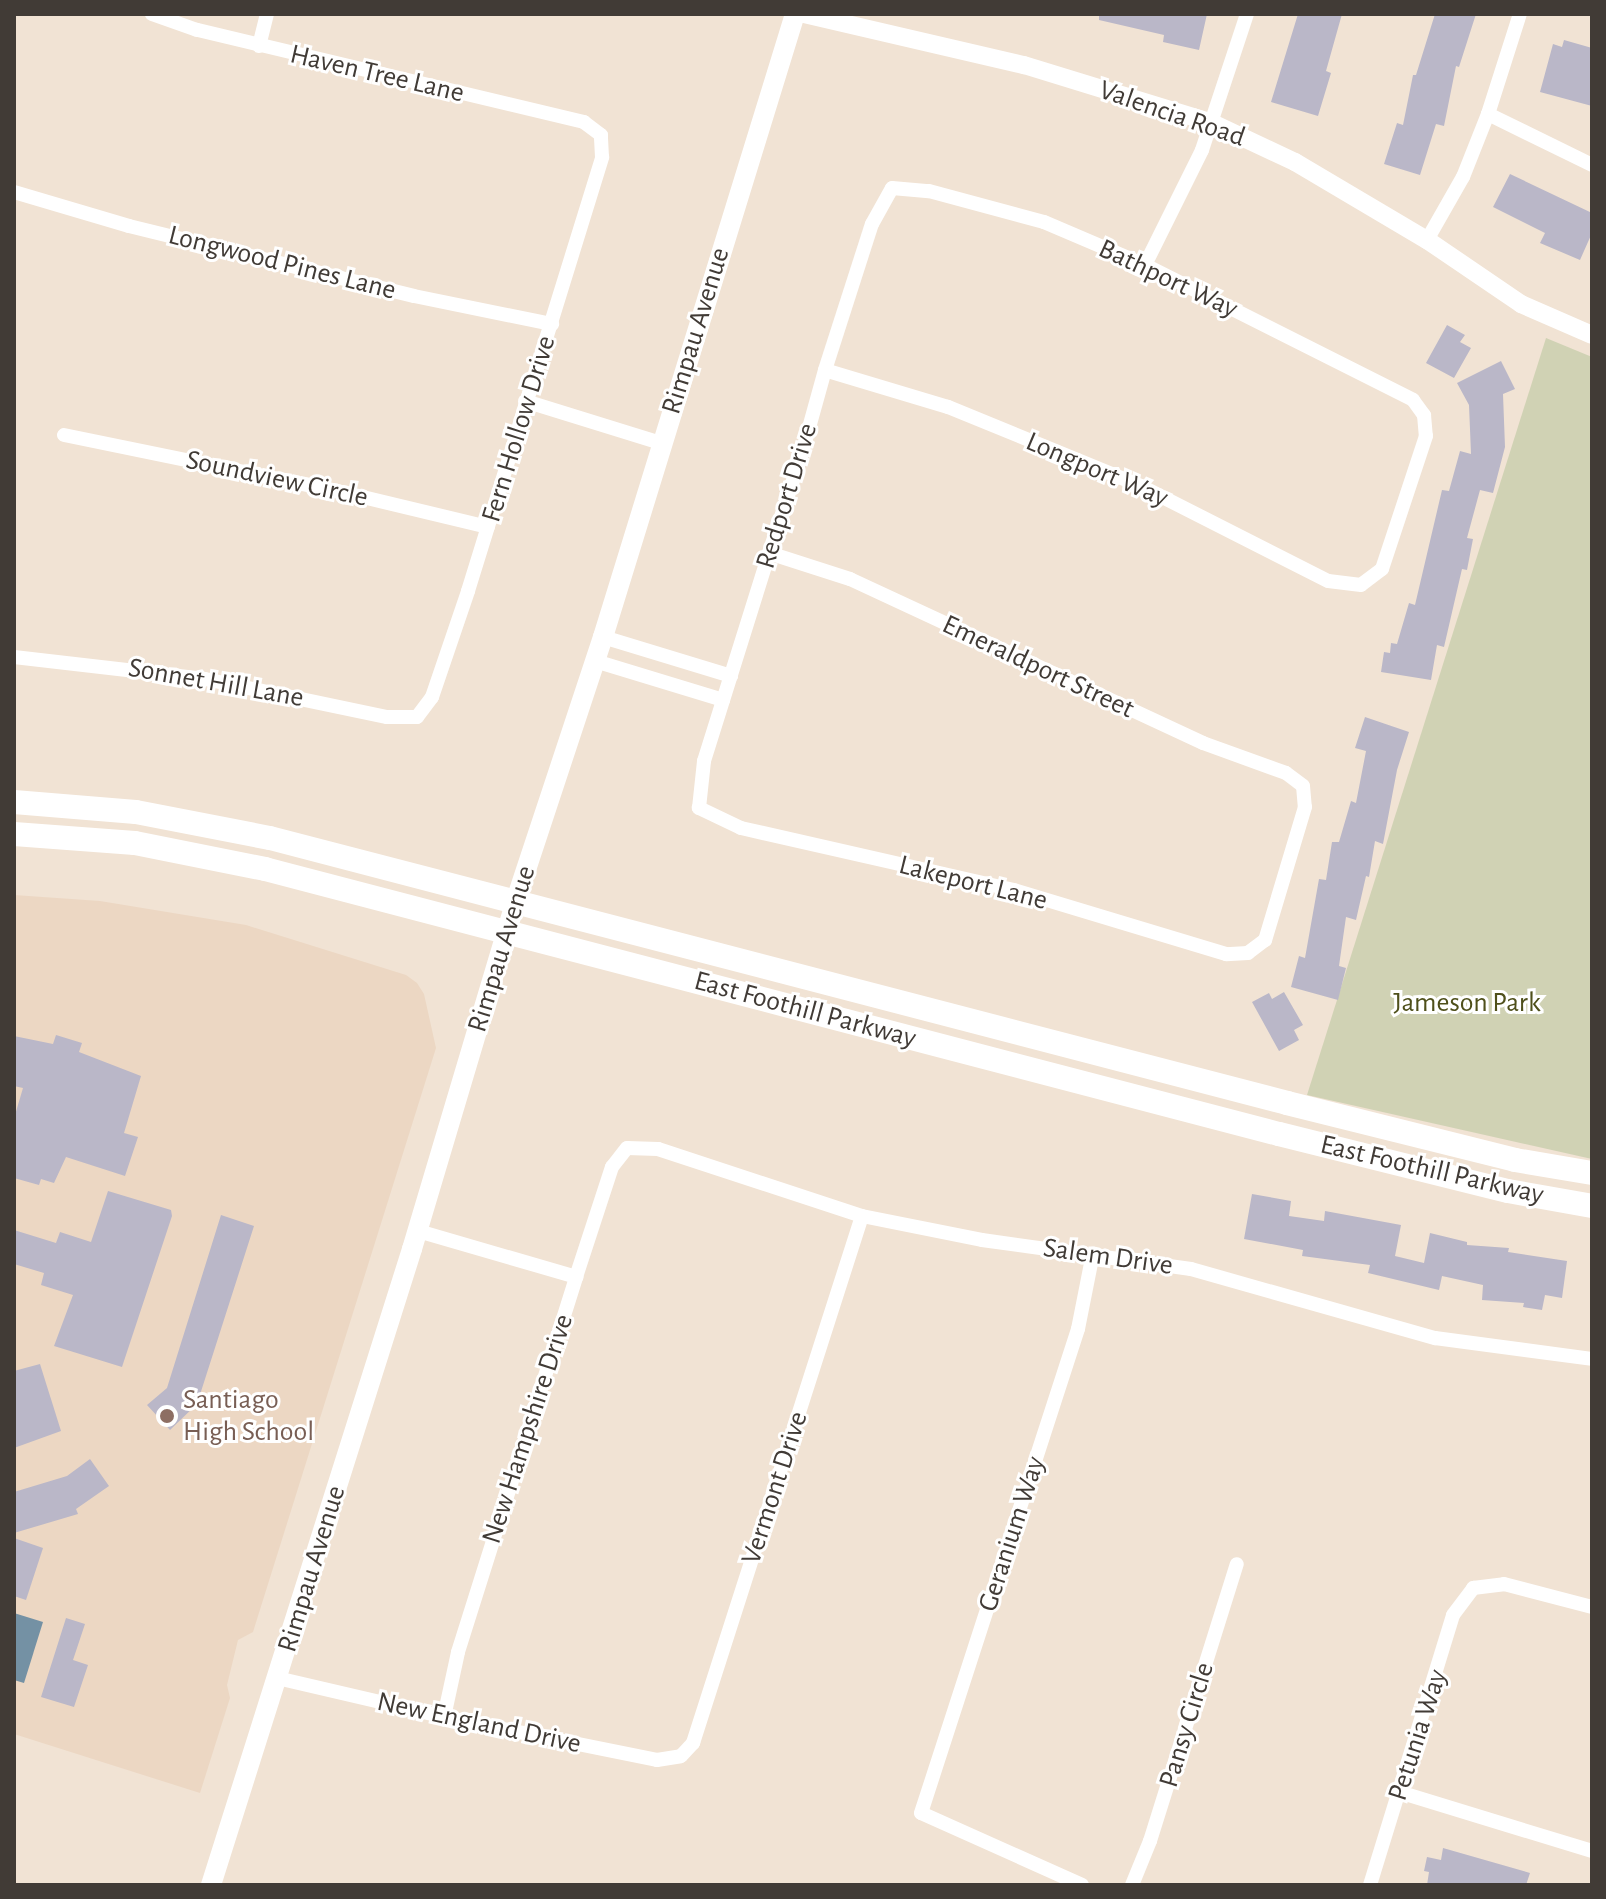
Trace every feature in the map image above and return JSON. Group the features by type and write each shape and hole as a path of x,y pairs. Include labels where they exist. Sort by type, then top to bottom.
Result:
{"main road":[{"name":"Rimpau Avenue","path":"211,1885 418,1231 515,903 603,637 795,14"},
{"name":"East Foothill Parkway","path":"14,802 136,812 255,835 1287,1103 1515,1160 1592,1173"},
{"name":"East Foothill Parkway","path":"14,834 135,843 250,866 1279,1134 1508,1191 1592,1206"}],"street":[{"name":"Haven Tree Lane","path":"152,14 197,30 259,46 584,122 601,135"},
{"path":"259,46 267,14"},
{"name":"Valencia Road","path":"804,14 1024,65 1212,123 1295,162 1427,240 1521,304 1592,335"},
{"path":"1145,265 1212,123 1247,14"},
{"path":"1427,240 1463,177 1488,114 1520,14"},
{"path":"1488,114 1592,165"},
{"name":"Fern Hollow Drive","path":"417,717 432,697 488,527 602,157 601,135"},
{"name":"Bathport Way","path":"892,188 929,191 1044,222 1145,265 1413,400 1424,415 1426,436 1382,569 1361,585"},
{"name":"Redport Drive","path":"699,808 704,761 825,370 872,224 892,188"},
{"name":"Longwood Pines Lane","path":"14,192 129,226 414,296 552,324"},
{"name":"Longport Way","path":"825,370 948,407 1141,486 1328,581 1361,585"},
{"path":"525,401 661,443"},
{"name":"Soundview Circle","path":"64,435 342,492 488,527"},
{"name":"Emeraldport Street","path":"769,553 850,579 1203,743 1286,773 1303,786 1305,807 1265,940 1248,953"},
{"path":"603,637 731,676"},
{"name":"Sonnet Hill Lane","path":"14,657 205,679 387,717 417,717"},
{"path":"595,661 723,700"},
{"name":"Lakeport Lane","path":"699,808 741,828 1014,890 1226,954 1248,953"},
{"name":"Salem Drive","path":"627,1148 658,1149 862,1216 982,1240 1191,1269 1435,1338 1592,1359"},
{"name":"New Hampshire Drive","path":"444,1717 458,1652 576,1277 612,1167 627,1148"},
{"name":"Vermont Drive","path":"681,1756 693,1743 862,1216"},
{"path":"418,1231 576,1277"},
{"name":"Geranium Way","path":"1082,1885 921,1813 1078,1329 1093,1253"},
{"name":"Pansy Circle","path":"1132,1885 1150,1841 1237,1564"},
{"name":"Petunia Way","path":"1370,1885 1453,1615 1473,1588 1504,1584 1592,1607"},
{"name":"New England Drive","path":"277,1678 444,1717 657,1760 681,1756"},
{"path":"1399,1792 1592,1851"}],"shaded area":[{"name":"Santiago High School","path":"14,895 100,901 246,925 406,975 417,983 424,994 436,1048 253,1632 238,1640 227,1685 230,1698 200,1793 14,1734"}],"green space":[{"name":"Jameson Park","path":"1546,338 1592,357 1592,1159 1307,1095"}],"water":[{"path":"14,1613 43,1622 24,1683 14,1680"}],"building":[{"path":"1099,14 1207,14 1199,50 1163,42 1164,35 1099,20"},
{"path":"1298,14 1342,14 1326,71 1331,73 1318,116 1271,102"},
{"path":"1435,14 1476,14 1459,67 1456,66 1444,126 1436,124 1420,175 1384,164 1397,123 1403,125 1413,75 1416,75"},
{"path":"1564,40 1592,48 1592,106 1540,92 1553,44 1562,47"},
{"path":"1510,174 1592,213 1592,233 1580,260 1540,243 1545,233 1493,207"},
{"path":"1447,325 1465,335 1460,342 1471,348 1454,378 1426,363"},
{"path":"1501,361 1515,389 1503,394 1505,447 1493,493 1480,490 1467,538 1473,539 1467,570 1462,569 1444,647 1437,645 1431,680 1381,672 1384,652 1390,653 1391,643 1397,644 1409,603 1415,605 1442,490 1449,491 1460,451 1471,454 1469,405 1457,383"},
{"path":"1365,717 1409,732 1397,770 1383,844 1375,841 1369,877 1366,876 1356,920 1346,917 1339,966 1346,968 1338,1000 1291,987 1299,956 1305,958 1319,879 1326,880 1332,842 1339,842 1351,801 1356,803 1366,751 1355,748"},
{"path":"1284,992 1303,1025 1294,1030 1299,1040 1279,1051 1252,1002 1269,993 1272,999"},
{"path":"56,1035 82,1043 79,1052 141,1076 124,1133 138,1137 125,1176 66,1157 54,1183 41,1179 39,1185 14,1178 15,1115 23,1088 14,1086 14,1036 53,1044"},
{"path":"108,1191 171,1210 172,1216 122,1367 54,1346 73,1295 41,1285 44,1273 14,1264 14,1230 56,1243 60,1232 91,1242"},
{"path":"1252,1194 1291,1201 1289,1216 1324,1221 1325,1211 1401,1225 1395,1256 1424,1263 1430,1233 1467,1242 1467,1245 1509,1248 1508,1252 1567,1261 1562,1298 1545,1295 1542,1310 1523,1307 1524,1303 1482,1300 1483,1285 1442,1276 1439,1290 1368,1273 1370,1265 1302,1256 1303,1250 1244,1239"},
{"path":"221,1215 254,1226 197,1404 170,1430 147,1405 167,1388"},
{"path":"40,1364 61,1431 14,1448 14,1371"},
{"path":"90,1459 109,1486 76,1509 78,1514 14,1533 14,1492 67,1476"},
{"path":"14,1538 43,1548 26,1600 14,1596"},
{"path":"66,1618 85,1624 73,1660 88,1665 74,1707 41,1697"},
{"path":"1443,1848 1530,1873 1526,1885 1427,1885 1429,1872 1424,1871 1427,1857 1441,1860"}],"place":[{"name":"Santiago High School","path":"167,1416"}]}
